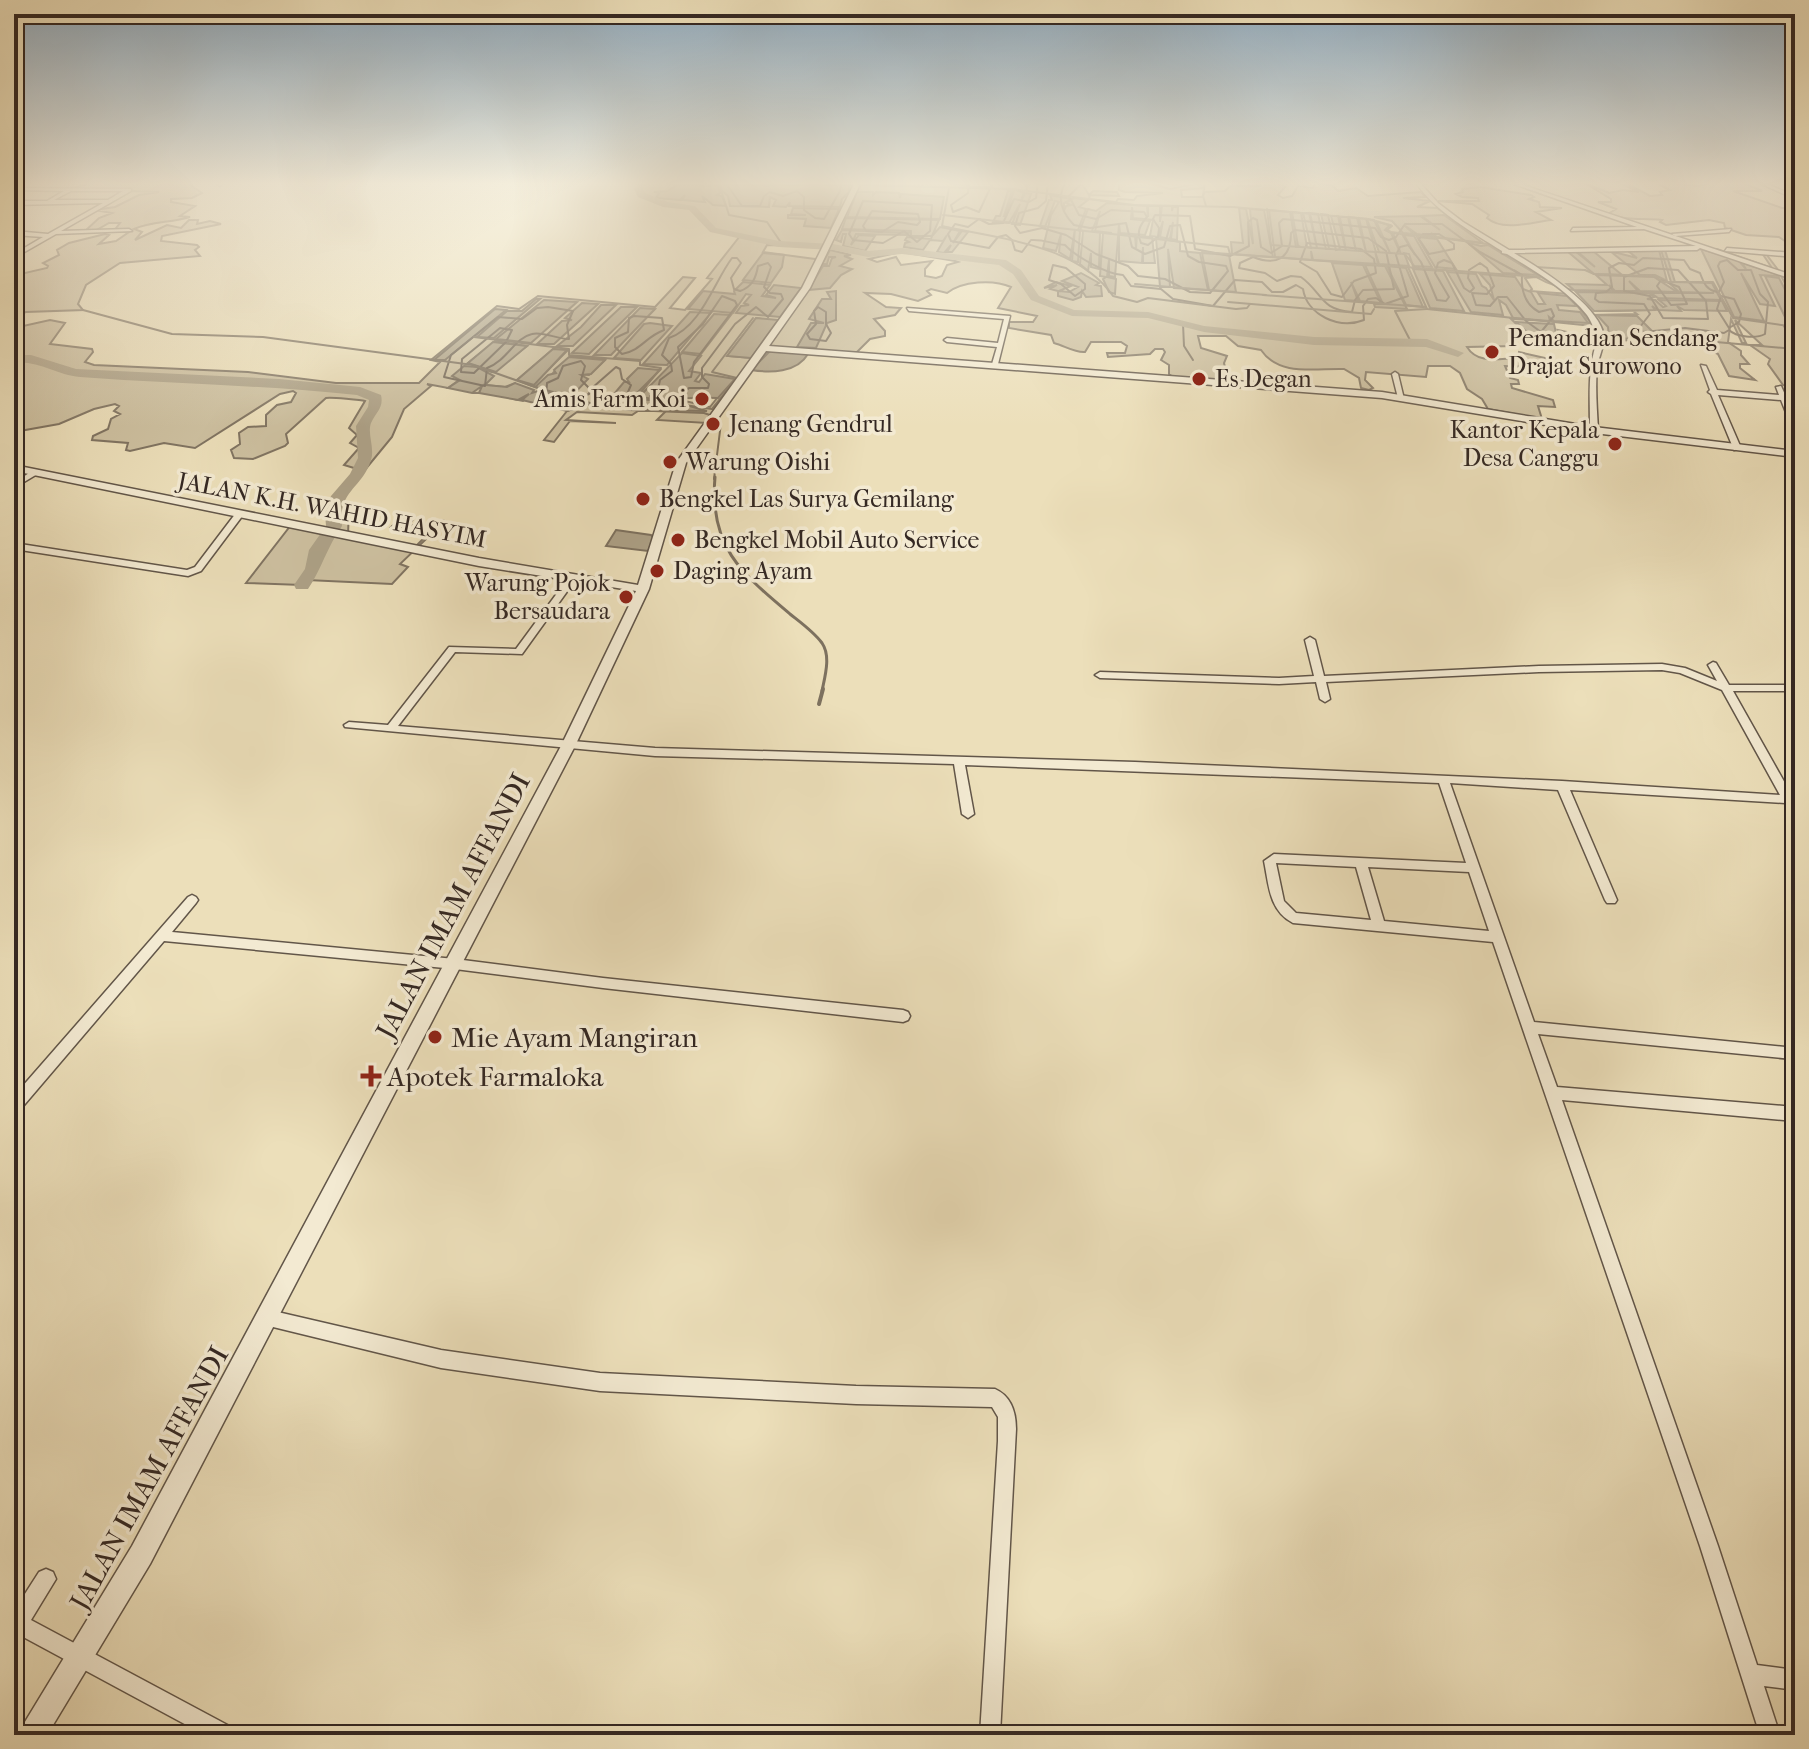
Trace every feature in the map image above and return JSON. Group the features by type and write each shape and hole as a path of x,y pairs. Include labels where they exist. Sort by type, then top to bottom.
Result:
{"street":[{"name":"JALAN IMAM AFFANDI","path":"31,1735 141,1555 269,1318 568,746 643,589 677,471 712,416 765,348 819,264"},
{"path":"1523,264 1565,290 1592,316 1600,339 1594,354 1591,379 1594,430"},
{"path":"1753,264 1795,278"},
{"path":"909,309 1008,317 995,364"},
{"path":"947,340 1001,345"},
{"path":"765,348 1402,398 1594,430 1795,454"},
{"path":"1703,366 1737,448"},
{"path":"1395,374 1402,398"},
{"path":"1779,387 1795,425"},
{"path":"1712,392 1784,398"},
{"name":"JALAN K.H. WAHID HASYIM","path":"14,468 239,515 572,579 643,589"},
{"path":"14,486 35,473"},
{"path":"14,546 188,573 198,569 239,515"},
{"path":"390,729 452,649 507,654 519,652 572,579"},
{"path":"1310,640 1325,699"},
{"path":"1713,665 1795,811"},
{"path":"1100,675 1320,680 1539,669 1662,667 1682,670 1726,688 1795,688"},
{"path":"349,725 568,746 746,757 959,761 1443,779 1788,799"},
{"path":"959,761 968,814"},
{"path":"1443,779 1770,1735"},
{"path":"1562,785 1611,900"},
{"path":"1474,868 1274,858 1270,865 1275,894 1284,912 1293,918 1498,937"},
{"path":"1361,862 1379,926"},
{"path":"14,1106 192,900"},
{"path":"161,936 455,964 903,1016"},
{"path":"1530,1027 1792,1053"},
{"path":"1552,1093 1795,1114"},
{"path":"269,1318 441,1359 600,1382 856,1395 995,1398 1006,1411 1007,1441 990,1735"},
{"path":"46,1579 16,1622 226,1735"},
{"path":"1750,1674 1795,1680"}],"shaded area":[{"path":"44,264 119,264 86,285 78,304 83,310 26,312 14,316 16,275 48,266"},
{"path":"718,264 930,264 925,269 925,276 936,278 942,276 947,265 952,264 1759,264 1772,268 1769,264 1773,264 1779,271 1795,276 1795,280 1781,276 1795,301 1795,312 1786,319 1795,320 1787,321 1795,328 1784,326 1795,345 1795,390 1783,385 1768,364 1770,359 1750,345 1762,345 1735,320 1746,343 1742,343 1731,319 1728,342 1741,351 1749,364 1740,364 1740,368 1755,380 1729,376 1718,354 1698,344 1600,339 1592,323 1511,319 1533,340 1516,340 1515,346 1467,347 1483,358 1518,358 1519,352 1549,359 1556,368 1505,366 1510,378 1518,380 1519,384 1511,384 1512,388 1553,400 1555,407 1538,406 1542,419 1488,409 1482,399 1467,389 1460,373 1450,366 1428,366 1426,377 1366,372 1365,380 1373,388 1369,390 1361,388 1359,378 1344,369 1288,368 1269,359 1261,350 1238,346 1226,336 1198,336 1201,348 1227,356 1224,363 1227,375 1221,381 1173,377 1169,374 1169,365 1161,360 1165,352 1163,349 1155,349 1150,354 1108,357 1107,353 1125,353 1127,346 1121,342 1091,342 1085,352 1081,352 1054,343 1051,335 1009,328 1009,322 1033,322 1037,316 998,308 1011,287 987,282 961,286 947,293 931,289 927,291 931,295 918,301 891,294 865,293 886,307 901,308 895,315 874,319 885,331 885,336 870,339 855,354 767,352 748,373 718,418 711,415 707,423 657,420 666,411 638,411 632,415 577,412 566,420 616,423 570,421 554,442 544,440 567,411 588,404 538,391 523,401 518,400 521,399 515,383 505,387 487,385 479,393 473,393 459,380 448,388 427,384 431,386 404,409 392,437 364,471 344,465 359,448 350,443 357,435 349,428 365,401 353,399 326,398 286,434 288,443 285,446 253,459 234,458 231,450 240,444 239,433 248,427 266,426 266,415 277,405 291,402 296,393 293,391 280,394 195,448 164,443 130,451 126,450 128,443 92,440 93,436 108,429 111,419 120,414 114,411 119,406 115,404 59,424 14,432 14,328 50,320 65,323 50,344 92,349 85,362 94,365 248,372 336,383 419,383 440,362 431,360 497,306 519,309 538,296 655,307 683,277 695,278 670,308 685,310 712,279 707,278","holes":["1536,277 1576,291 1648,293 1647,299 1583,299 1655,300 1661,306 1589,305 1654,310 1594,311 1633,311 1637,314 1591,315 1570,294 1530,291 1532,289 1525,278","756,318 777,321 751,358 728,356","495,341 527,346 492,372 468,363","553,349 567,351 532,386 517,380","571,356 605,360 589,375 554,372","651,385 721,393 710,407 639,396","613,396 683,404 678,410 635,410 605,405"]},
{"path":"337,500 349,505 348,536 413,549 430,532 391,527 402,517 414,518 409,525 432,527 439,520 445,521 400,564 408,567 392,584 307,580 302,585 246,583 291,525 331,532 334,526 331,507"}],"water":[{"path":"755,264 783,264 771,283 743,280"},
{"path":"844,264 840,266 852,269 841,275 830,288 808,290 823,266"},
{"path":"1101,264 1109,264 1107,277 1116,279 1115,294 1109,292 1103,279 1106,277 1100,276"},
{"path":"1109,264 1116,264 1115,277 1109,276"},
{"path":"1158,264 1169,264 1170,287 1160,287"},
{"path":"1170,264 1202,264 1208,290 1174,288"},
{"path":"1204,264 1231,264 1236,292 1209,290"},
{"path":"1332,264 1363,265 1381,303 1360,301 1351,282 1358,301 1345,300"},
{"path":"1379,264 1408,264 1409,266"},
{"path":"1412,264 1430,264 1432,267"},
{"path":"1433,264 1453,264 1456,269 1435,267"},
{"path":"1492,264 1519,264 1538,275 1520,274 1514,270 1518,274 1503,273"},
{"path":"1582,264 1595,267 1591,264 1608,264 1622,275 1594,274"},
{"path":"1626,264 1663,264 1667,281 1655,275 1640,275"},
{"path":"1665,264 1669,264 1675,282 1712,283 1721,300 1658,298 1651,293 1714,293 1679,292 1668,282 1671,282"},
{"path":"1708,264 1741,264 1746,269 1744,264 1778,276 1760,275 1775,306 1760,304 1741,273 1764,321 1734,317"},
{"path":"1365,265 1385,266 1407,309 1375,307 1374,304 1383,304"},
{"path":"1387,266 1406,268 1423,307 1406,305"},
{"path":"1413,269 1443,271 1464,311 1430,308"},
{"path":"1447,272 1476,274 1494,300 1490,285 1480,274 1515,277 1523,289 1531,292 1538,304 1545,304 1538,293 1567,296 1577,306 1557,305 1559,310 1580,312 1588,323 1554,321 1549,317 1550,321 1513,318 1506,305 1499,300 1503,315 1471,312"},
{"path":"1081,273 1099,283 1096,285 1101,286 1102,296 1086,297 1082,291 1081,297 1073,300 1058,296 1058,291 1050,289 1057,285 1044,288 1056,282 1071,286 1059,291 1069,292 1078,287 1062,281"},
{"path":"1596,275 1654,277 1677,292 1640,291 1629,281 1638,291 1615,291 1609,285 1613,291 1574,290 1567,284 1607,285"},
{"path":"1765,276 1779,278 1794,307 1795,320 1786,319"},
{"path":"743,282 770,285 762,296 776,298 766,295 774,285 801,288 780,317 736,313 741,306 749,305 744,303 751,295 746,294 733,313 688,309 703,291 735,294 734,291"},
{"path":"836,291 836,320 827,323 816,348 797,347 811,323 824,323 809,319 822,299 831,299 827,292"},
{"path":"1576,292 1649,293 1654,297 1647,299 1655,300 1663,307 1666,306 1659,300 1722,301 1727,311 1684,310 1677,306 1681,311 1658,310 1652,306 1655,310 1594,311"},
{"path":"540,299 494,338 477,337 507,311 522,311"},
{"path":"544,300 577,302 531,343 496,339"},
{"path":"582,303 598,304 554,344 537,344 562,321 572,320 565,318"},
{"path":"601,305 616,305 573,346 557,346 581,327"},
{"path":"621,307 637,307 589,354 572,353"},
{"path":"640,308 655,309 611,355 594,355"},
{"path":"495,309 506,310 445,360 434,360"},
{"path":"690,312 711,313 667,365 643,364"},
{"path":"714,314 731,315 701,354 682,352"},
{"path":"1597,315 1637,316 1661,340 1609,338 1608,327"},
{"path":"756,318 778,320 751,358 727,356"},
{"path":"1516,322 1554,324 1556,333 1560,333 1558,330 1590,337 1591,346 1540,344"},
{"path":"644,324 672,326 641,360 614,358"},
{"path":"493,342 527,346 496,372 468,363"},
{"path":"553,349 567,350 534,385 517,380"},
{"path":"770,351 808,354 790,368 751,370"},
{"path":"682,353 701,356 689,371 701,373 695,381 699,382 705,374 735,379 718,398 639,397"},
{"path":"569,357 605,360 591,374 581,375 588,379 571,397 535,387 548,375 556,373 554,370"},
{"path":"464,366 477,367 494,376 485,385 507,387 515,383 534,390 532,393 538,391 588,405 567,411 522,400 529,394 518,400 479,393 482,386 472,393 448,388 460,380 452,376"},
{"path":"638,368 660,370 632,398 682,403 681,409 686,405 707,411 635,410 604,405 610,397 617,396 614,394 624,382 629,382 627,379"},
{"path":"616,530 654,538 648,551 606,546"}],"waterway":[{"path":"1004,264 1017,272 1035,298 1072,313 1148,315 1204,329 1314,341 1427,343 1458,353"},
{"path":"1076,264 1098,279 1113,296 1137,302 1148,298 1236,309 1247,308 1250,304"},
{"path":"1359,264 1408,267"},
{"path":"1412,264 1415,267"},
{"path":"1520,264 1556,286"},
{"path":"1408,267 1540,277"},
{"path":"1408,267 1427,309"},
{"path":"1535,267 1585,270 1594,274 1655,276 1663,282 1713,282 1733,318 1795,327"},
{"path":"1135,284 1266,295"},
{"path":"1263,295 1426,307"},
{"path":"1572,299 1593,326"},
{"path":"1228,302 1371,314 1374,309"},
{"path":"1411,342 1395,311 1427,309"},
{"path":"1427,309 1593,326"},
{"path":"83,310 172,334 263,337 473,365 569,399 629,410 704,413 718,418 721,423 714,479"},
{"path":"474,337 569,349 569,355 640,361 640,365 661,368 636,398 712,409 737,378 712,372 753,318"},
{"path":"1183,324 1184,346 1193,360"},
{"path":"1593,326 1596,339 1716,342 1795,349"},
{"path":"14,359 38,360 76,373 279,383 360,391 376,398 375,407 363,426 366,449 361,469 334,503 334,526 317,550 313,569 302,585"},
{"path":"715,477 717,522 732,556 756,585 811,631 825,648 822,691"},
{"path":"819,704 823,689"}],"place":[{"name":"Pemandian Sendang Drajat Surowono","path":"1492,352"},
{"name":"Es Degan","path":"1199,379"},
{"name":"Amis Farm Koi","path":"702,399"},
{"name":"Jenang Gendrul","path":"713,424"},
{"name":"Kantor Kepala Desa Canggu","path":"1615,444"},
{"name":"Warung Oishi","path":"670,462"},
{"name":"Bengkel Las Surya Gemilang","path":"643,499"},
{"name":"Bengkel Mobil Auto Service","path":"678,540"},
{"name":"Daging Ayam","path":"657,571"},
{"name":"Warung Pojok Bersaudara","path":"626,597"},
{"name":"Mie Ayam Mangiran","path":"435,1037"},
{"name":"Apotek Farmaloka","path":"371,1076"}]}
